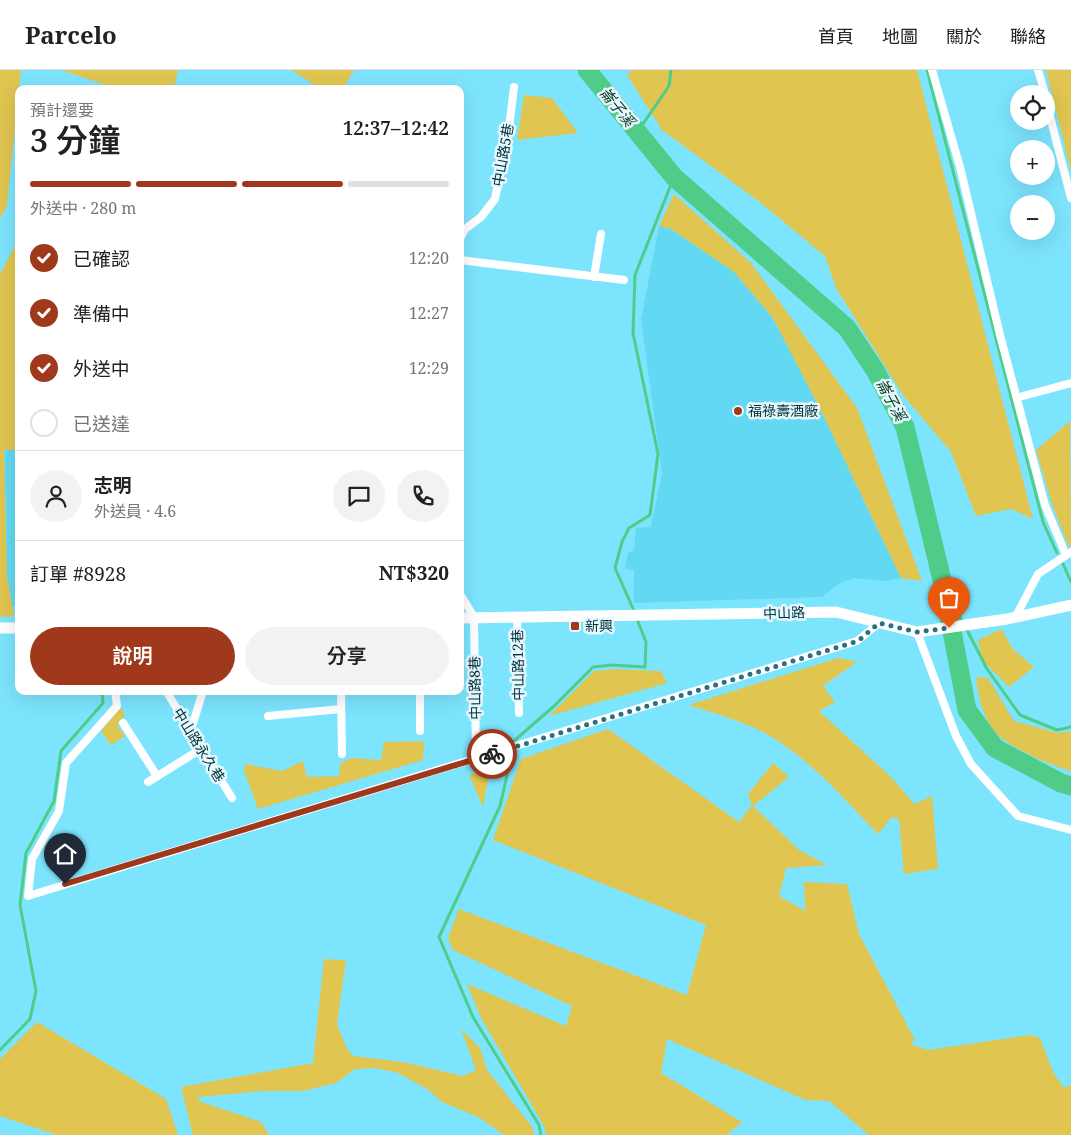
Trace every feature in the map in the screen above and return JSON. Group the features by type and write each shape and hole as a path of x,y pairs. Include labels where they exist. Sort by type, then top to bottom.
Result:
{"main road":[{"path":"917,632 1071,605"},
{"name":"中山路","path":"517,616 836,612 917,632"},
{"path":"464,618 517,616"},
{"path":"0,628 15,628"}],"street":[{"path":"932,70 960,167 1000,335 1045,505 1068,553 1038,574 1011,617"},
{"path":"1038,70 1042,85"},
{"name":"中山路5巷","path":"464,231 482,217 495,199 509,128 514,86"},
{"path":"1054,130 1071,196"},
{"path":"594,277 601,234"},
{"path":"464,261 624,280"},
{"path":"1023,396 1071,383"},
{"path":"464,601 474,617"},
{"name":"中山路12巷","path":"517,616 519,713"},
{"name":"中山路8巷","path":"474,617 476,759"},
{"path":"116,695 117,706 66,763 59,811 32,858 28,896 858,641 879,623"},
{"path":"917,632 956,736 971,764 1018,816 1071,830"},
{"name":"中山路永久巷","path":"168,695 190,733 232,798"},
{"path":"190,733 202,695"},
{"path":"341,695 342,754"},
{"path":"420,695 420,730"},
{"path":"268,716 341,709"},
{"path":"123,723 157,776"},
{"path":"148,782 200,749"}],"shaded area":[{"path":"0,70 21,70 19,85 15,85 15,128 7,205 0,219"},
{"path":"61,70 178,70 175,85 106,85"},
{"path":"291,70 354,70 345,85 315,85"},
{"path":"632,70 917,70 1033,519 1011,509 976,516 951,452 903,395 836,288 825,256 757,200 662,130 627,75"},
{"path":"1046,70 1071,70 1071,171 1055,106 1055,85 1050,85"},
{"path":"524,95 552,98 578,133 517,140"},
{"path":"674,194 751,263 857,408 922,581 901,578 824,417 773,318 734,272 671,229 659,226"},
{"name":"福祿壽酒廠","path":"659,226 671,229 734,272 773,318 824,417 901,578 884,581 854,578 840,583 822,597 634,603 634,570 625,569 628,552 634,551 636,528 651,527 662,473 641,320"},
{"path":"15,246 15,450 4,450 7,575 14,616 0,617 0,274"},
{"path":"1070,421 1071,546 1069,547 1052,504 1036,450"},
{"path":"5,450 15,450 15,606 7,606"},
{"path":"1001,629 1013,649 1034,667 1009,687 982,660 978,640"},
{"path":"838,658 857,662 823,686 835,702 819,711 891,777 914,804 932,796 938,869 904,874 899,819 892,817 878,834 809,764 778,741 744,723 689,705"},
{"path":"613,669 661,671 667,683 549,716 594,671"},
{"path":"976,677 988,678 1014,721 1058,733 1071,731 1071,771 1020,750 1001,738 987,720 978,692"},
{"path":"120,708 125,714 117,726 125,736 111,745 101,731"},
{"path":"608,729 739,822 752,805 748,794 773,763 789,777 753,806 799,850 827,865 786,868 779,896 805,911 804,882 847,884 859,934 915,1040 910,1044 928,1050 1029,1035 1040,1038 1053,1072 1064,1088 1071,1085 1071,1135 869,1135 829,1101 806,1100 667,1039 661,1073 742,1122 727,1135 546,1135 544,1126 481,1018 467,984 566,1026 572,1006 453,950 448,938 459,909 687,995 706,925 493,840 521,759"},
{"path":"424,741 423,760 258,809 244,771 245,764 282,771 303,761 307,777 339,776 340,764 350,758 381,760 384,742"},
{"path":"490,769 483,807 469,775"},
{"path":"324,959 346,960 337,1024 347,1049 353,1056 403,1062 463,1076 476,1070 461,1029 480,1048 487,1070 533,1128 534,1135 504,1135 480,1118 442,1102 427,1089 398,1073 376,1068 355,1069 336,1083 303,1091 263,1091 197,1097 201,1102 261,1122 269,1135 193,1135 181,1087 313,1063"},
{"path":"37,1022 166,1099 178,1135 57,1135 0,1116 0,1059"}],"waterway":[{"name":"崙子溪","path":"587,70 674,177 847,328 875,370 905,427 943,584 967,710 995,748 1061,783 1071,786"},
{"path":"636,134 669,86 671,70"},
{"path":"927,70 1043,522 1057,553"},
{"path":"635,613 615,568 622,542 629,528 650,515 658,454 633,333 635,275 674,177"},
{"path":"1063,564 1071,582"},
{"path":"943,584 963,623"},
{"path":"541,1135 539,1125 473,1017 439,937 500,806 515,740 553,707 593,667 612,665 645,667 646,642 637,619"},
{"path":"966,628 987,669 1020,715 1057,730 1071,727"},
{"path":"0,1050 30,1019 36,991 20,905 26,853 54,801 61,751 103,703 102,695"}],"way so far":[{"path":"492,754 858,641 879,623 917,632 949,628"}],"place":[{"name":"福祿壽酒廠","path":"738,411"},
{"name":"新興","path":"575,626"}],"route":[{"path":"65,884 492,754"}]}
